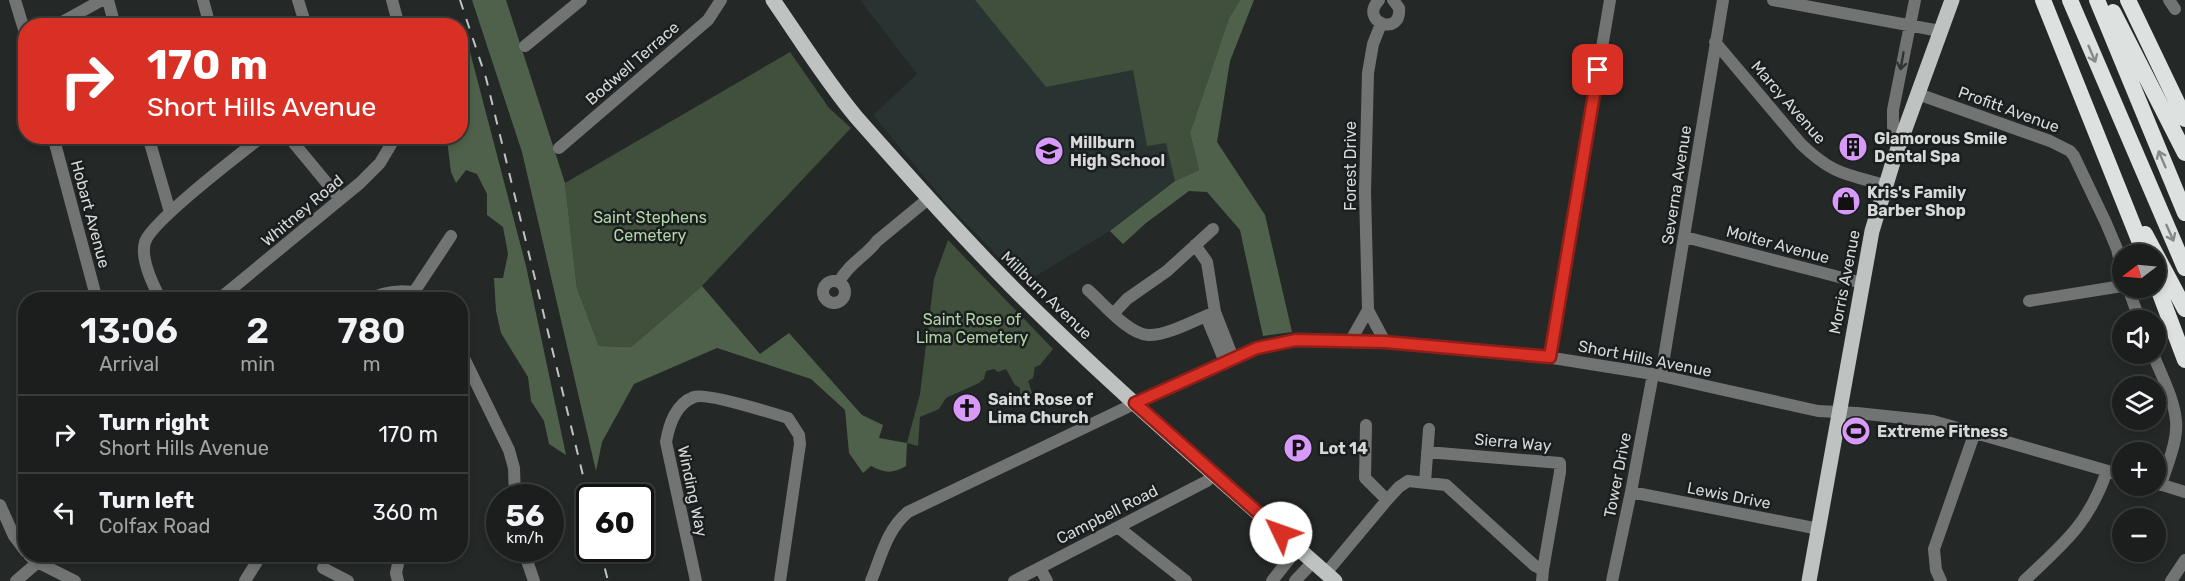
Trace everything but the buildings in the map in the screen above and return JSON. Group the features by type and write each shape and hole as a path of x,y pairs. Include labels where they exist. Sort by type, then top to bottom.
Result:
{"highway":[{"path":"2043,0 2141,244"},
{"path":"2070,0 2185,268"},
{"path":"2097,0 2185,213"},
{"path":"2108,0 2143,74 2185,153"},
{"path":"2128,0 2185,119"},
{"path":"2135,0 2185,96"},
{"path":"2123,201 2148,239 2185,309"},
{"path":"2162,298 2185,360"}],"main road":[{"name":"Millburn Avenue","path":"772,0 854,113 928,199 1024,299 1135,403 1331,577"},
{"name":"Morris Avenue","path":"1809,581 1872,231 1886,184 1952,0"}],"street":[{"path":"15,0 20,18"},
{"path":"69,18 102,0"},
{"path":"108,0 113,18"},
{"path":"203,0 208,18"},
{"path":"298,0 304,18"},
{"path":"392,0 397,18"},
{"path":"525,46 581,0"},
{"name":"Bodwell Terrace","path":"559,147 708,20 721,0"},
{"name":"Forest Drive","path":"1379,0 1373,10 1375,18 1381,24 1376,33 1367,84 1365,192 1368,310 1385,342"},
{"path":"1381,24 1390,24 1397,20 1400,8 1395,0"},
{"path":"1550,357 1610,0"},
{"name":"Severna Avenue","path":"1657,375 1685,237 1722,0"},
{"path":"1773,0 1940,31"},
{"path":"1900,144 1893,127 1893,110 1908,24 1915,0"},
{"name":"Marcy Avenue","path":"1715,42 1801,144 1817,159 1836,172 1886,184"},
{"name":"Marcy Avenue","path":"1711,71 1735,65"},
{"name":"Profitt Avenue","path":"1918,94 2059,144 2070,151 2115,244"},
{"name":"Hobart Avenue","path":"55,144 95,292"},
{"path":"150,144 170,212"},
{"path":"244,144 246,149"},
{"path":"158,292 145,255 144,244 150,232 170,212 253,144"},
{"path":"295,144 340,199"},
{"name":"Whitney Road","path":"228,292 371,173 392,144"},
{"path":"839,282 843,274 877,241 928,199"},
{"path":"1114,313 1127,299 1159,277 1213,229"},
{"path":"390,292 414,292 451,236"},
{"name":"Molter Avenue","path":"1685,237 1862,283"},
{"path":"1195,245 1207,262 1210,314 1229,360"},
{"path":"2029,301 2112,288"},
{"path":"1088,290 1130,328 1149,335 1166,332 1210,314"},
{"path":"1351,340 1368,310"},
{"name":"Short Hills Avenue","path":"871,581 889,536 898,521 908,512 1229,360 1272,344 1296,340 1385,342 1550,357 1657,375 1818,411 1933,421 2112,472"},
{"path":"2157,364 2174,407 2177,422 2173,444 2166,463"},
{"path":"468,366 509,450 514,468 515,484"},
{"name":"Tower Drive","path":"1612,581 1657,375"},
{"name":"Winding Way","path":"696,581 666,442 669,421 686,401 701,395 788,418 799,435 800,444 780,581"},
{"path":"1366,425 1365,478 1386,500"},
{"path":"1425,482 1429,429"},
{"path":"1941,581 1936,570 1934,549 1975,432"},
{"name":"Sierra Way","path":"1427,452 1560,463 1542,575"},
{"path":"2024,581 2067,541 2081,524 2095,501 2107,471"},
{"name":"Campbell Road","path":"1014,581 1207,481 1214,473"},
{"path":"1331,577 1386,500 1408,481 1446,485 1542,575"},
{"path":"2166,486 2185,492"},
{"name":"Lewis Drive","path":"1631,492 1819,530"},
{"path":"0,505 18,541"},
{"path":"1119,528 1186,581"},
{"path":"1272,581 1298,548"},
{"path":"2171,581 2185,560"},
{"path":"16,581 31,562"},
{"path":"39,562 75,581"},
{"path":"245,581 257,562"},
{"path":"398,562 396,573 398,581"},
{"path":"528,562 534,581"},
{"path":"1295,581 1313,562"},
{"path":"323,568 348,581"},
{"path":"1040,568 1047,581"}],"shaded area":[{"name":"Millburn High School","path":"860,0 1240,0 1229,18 1199,170 1175,181 1110,231 1024,283 946,203 873,115 917,74"}],"green space":[{"path":"472,0 506,0 565,183 577,288 599,346 631,347 702,286 760,354 789,333 862,415 883,425 879,438 907,443 906,466 888,472 871,466 863,473 849,453 845,410 811,379 717,348 634,384 602,442 596,471 522,152"},
{"path":"975,0 1240,0 1229,18 1190,133 1199,170 1175,181 1166,143 1147,146 1133,70 1046,87"},
{"path":"1240,0 1254,0 1230,61 1217,142 1265,215 1292,332 1263,336 1240,230 1207,192 1189,191 1146,223 1123,244 1110,231 1175,181 1199,170 1190,133 1229,18"},
{"path":"469,48 526,266 566,455 549,444 544,421 531,401 528,377 501,333 496,311 494,278 503,278 508,254 503,227 487,215 487,194 477,174 466,170 456,183 451,172 448,144 468,144"},
{"name":"Saint Stephens Cemetery","path":"790,52 829,108 851,128 702,286 631,347 599,346 577,288 565,183"},
{"name":"Saint Rose of Lima Cemetery","path":"948,240 1053,349 1040,365 1035,367 1033,378 1028,381 1032,393 1020,400 1020,388 1015,385 1006,369 998,372 994,369 986,371 984,379 979,383 946,398 939,409 920,417 918,446 907,443 920,394 934,279"}],"railway":[{"path":"460,0 466,18"},
{"path":"468,24 486,78 585,484"},
{"path":"603,562 608,581"}],"place":[{"name":"Glamorous Smile Dental Spa","path":"1853,147"},
{"name":"Millburn High School","path":"1049,151"},
{"name":"Kris's Family Barber Shop","path":"1846,201"},
{"name":"Saint Rose of Lima Church","path":"967,408"},
{"name":"Extreme Fitness","path":"1856,431"},
{"name":"Lot 14","path":"1298,448"}],"route":[{"path":"1281,533 1135,403 1257,348 1296,340 1385,342 1550,357 1598,70"}]}
